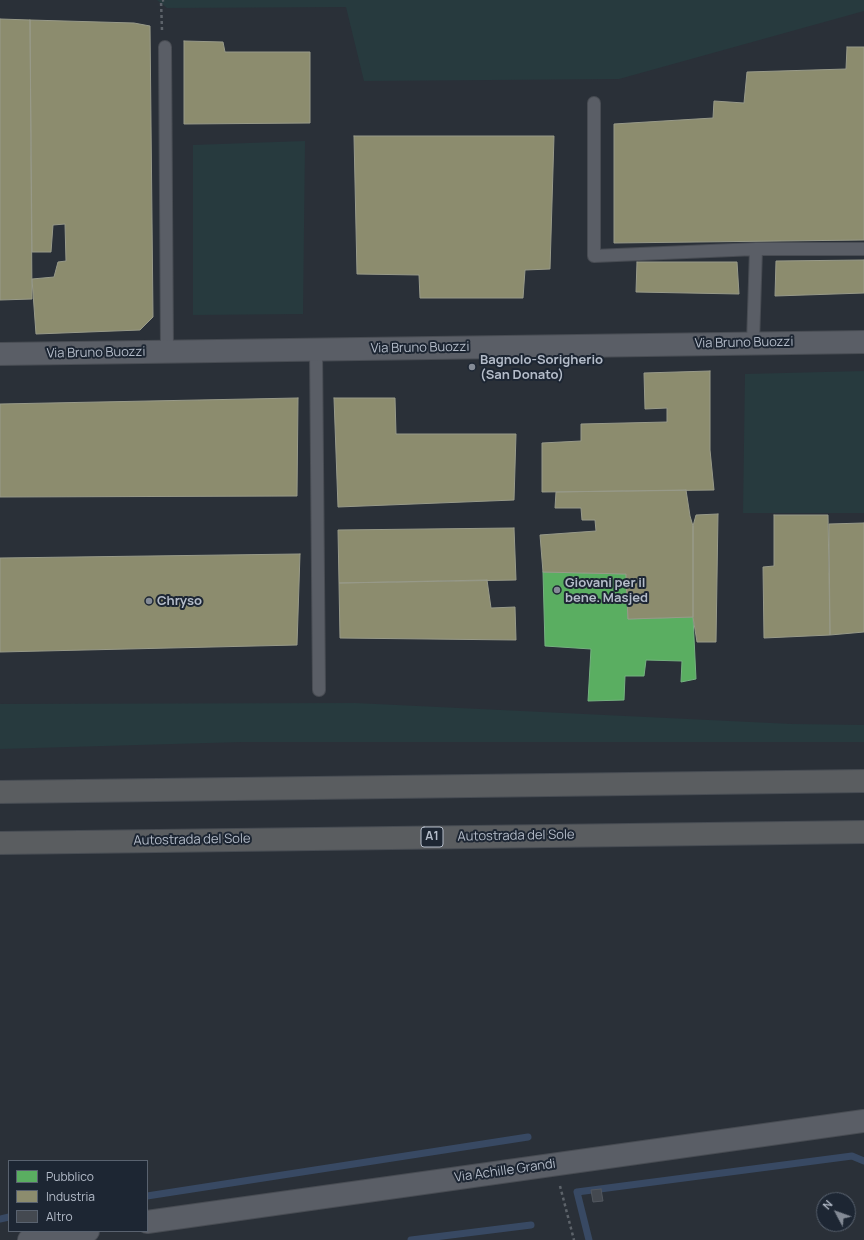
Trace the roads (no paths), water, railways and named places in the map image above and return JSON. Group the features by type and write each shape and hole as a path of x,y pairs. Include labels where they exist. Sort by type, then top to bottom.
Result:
{"highway":[{"path":"0,792 864,781"},
{"name":"Autostrada del Sole","path":"0,843 864,832"}],"street":[{"name":"Via Bruno Buozzi","path":"0,354 864,342"},
{"name":"Via Achille Grandi","path":"148,1222 864,1121"},
{"path":"29,1240 81,1232"}],"lane":[{"path":"165,47 166,352"},
{"path":"594,103 594,256 756,249 864,249"},
{"path":"753,344 756,249"},
{"path":"316,350 319,690"}],"waterway":[{"path":"148,1196 528,1137"},
{"path":"589,1240 577,1192 852,1156 864,1161"},
{"path":"0,1219 8,1217"},
{"path":"411,1240 531,1225"}],"place":[{"name":"Bagnolo-Sorigherio (San Donato)","path":"472,367"},
{"name":"Giovani per il bene. Masjed","path":"557,590"},
{"name":"Chryso","path":"149,601"}]}
